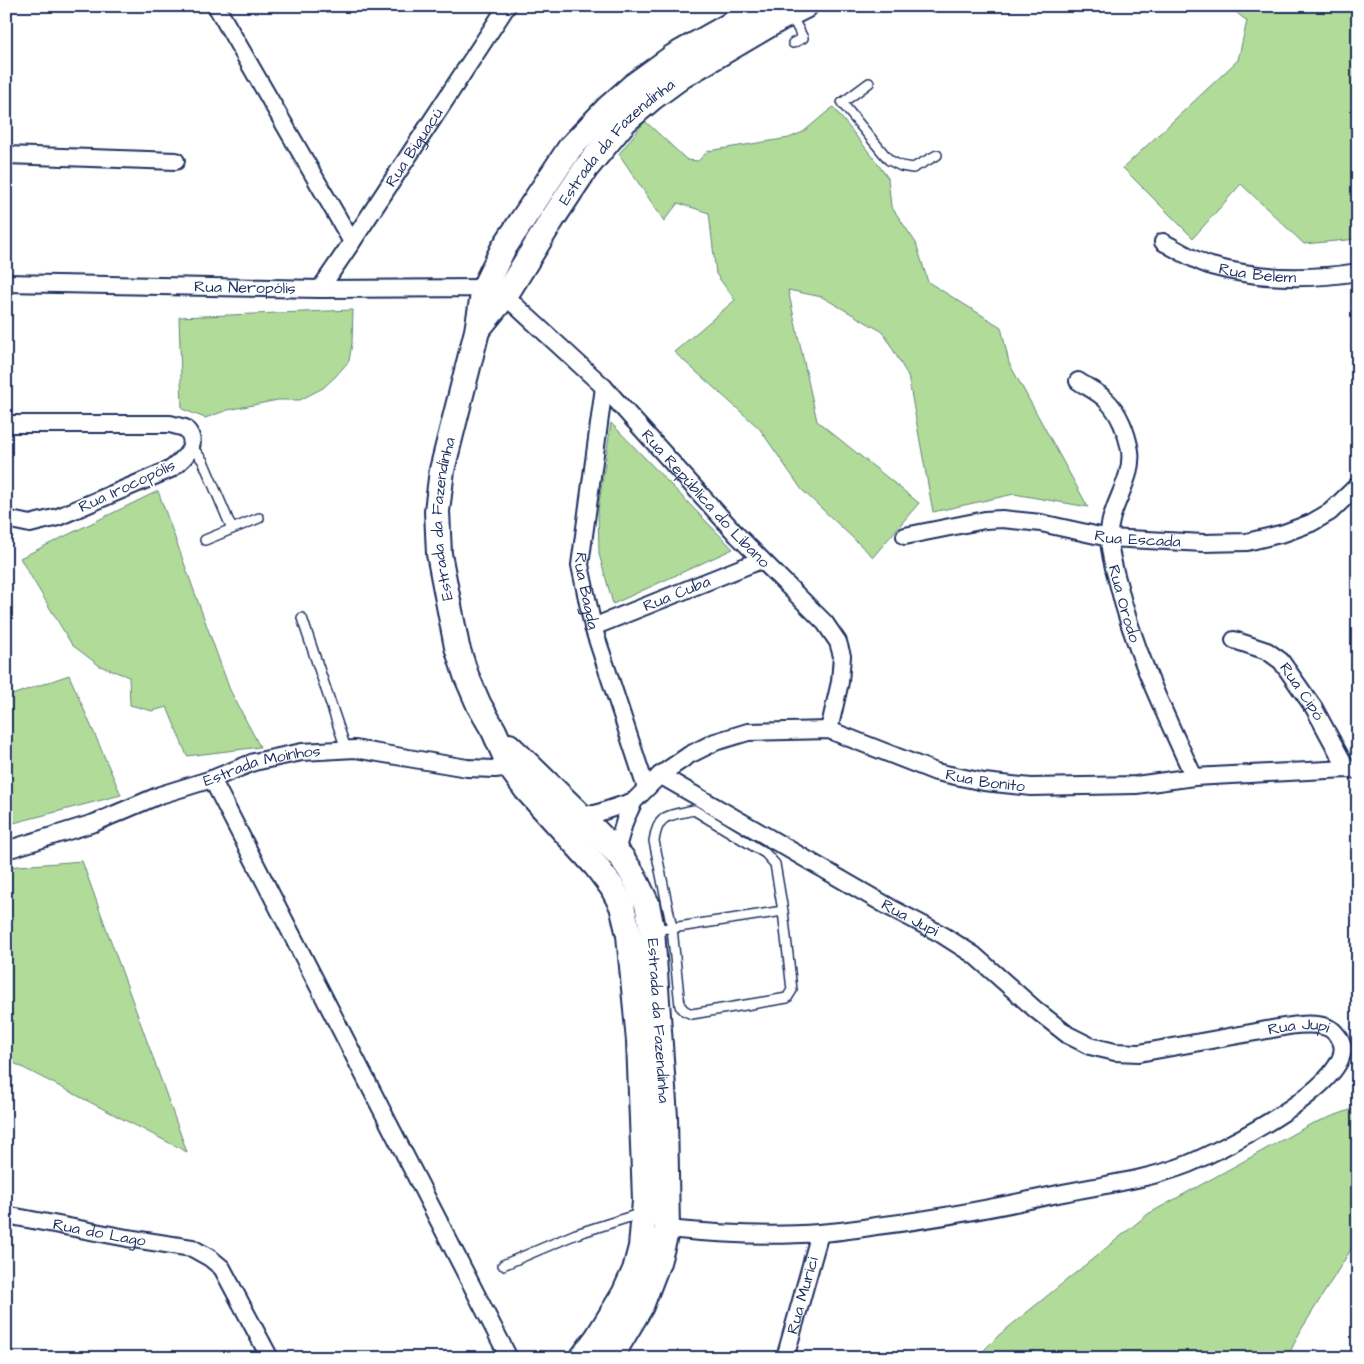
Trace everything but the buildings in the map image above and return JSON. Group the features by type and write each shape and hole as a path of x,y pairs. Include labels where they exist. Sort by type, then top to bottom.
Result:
{"main road":[{"name":"Estrada da Fazendinha","path":"610,1358 641,1306 658,1262 667,1229 662,929 633,875 616,850 579,814 519,766 494,731 479,705 466,675 457,647 439,554 437,512 442,470 477,331 495,292 552,218 586,168 625,121 652,98 782,10"},
{"name":"Estrada da Fazendinha","path":"519,766 526,789 596,866 612,887 622,906 629,934 639,1041 644,1213 635,1270 612,1314 582,1358"}],"street":[{"path":"216,6 352,242"},
{"name":"Rua Biguaçú","path":"320,288 507,6"},
{"path":"6,155 176,162"},
{"name":"Rua Belem","path":"1162,242 1210,265 1250,274 1308,277 1358,272"},
{"name":"Rua Neropólis","path":"6,283 495,292"},
{"name":"Rua República do Libano","path":"495,292 604,387 761,560 826,623 838,642 842,656 840,682 829,730"},
{"name":"Rua Orodo","path":"1078,381 1105,399 1116,411 1130,451 1130,464 1112,515 1109,538 1112,561 1124,609 1158,699 1194,777"},
{"name":"Rua Bagda","path":"604,387 580,565 593,627 646,788"},
{"name":"Rua Irocopólis","path":"6,424 170,424 185,428 191,436 192,447 184,459 171,469 58,518 30,524 6,519"},
{"name":"Rua Escada","path":"905,536 985,520 1002,519 1041,523 1109,538 1204,543 1247,542 1311,524 1330,512 1358,485"},
{"name":"Rua Cuba","path":"593,627 761,560"},
{"name":"Rua Cipó","path":"1234,640 1267,651 1281,661 1314,708 1352,770"},
{"name":"Rua Bonito","path":"634,801 660,775 688,755 714,742 748,732 829,730 936,772 984,782 1032,788 1136,785 1194,777 1352,770"},
{"name":"Estrada Moinhos","path":"6,848 13,848 94,823 160,795 212,779 254,762 302,752 355,749 467,768 495,769 519,766"},
{"name":"Rua Jupi","path":"660,775 891,908 941,934 974,956 1068,1035 1090,1046 1115,1052 1139,1053 1313,1024 1332,1030 1342,1043 1344,1049 1342,1058 1326,1079 1301,1100 1258,1129 1224,1148 1185,1165 1154,1174 996,1207 916,1221 820,1233 710,1234 667,1229"},
{"path":"212,779 509,1358"},
{"path":"579,814 595,814 634,801"},
{"path":"616,850 625,820 634,801"},
{"name":"Rua do Lago","path":"6,1215 127,1238 192,1248 210,1258 222,1268 270,1358"},
{"name":"Rua Murici","path":"784,1358 820,1233"}],"lane":[{"path":"782,10 803,38 793,43"},
{"path":"869,83 842,103 889,160 901,166 913,168 936,155"},
{"path":"192,447 203,461 232,529"},
{"path":"205,540 259,518"},
{"path":"302,618 346,749"},
{"path":"694,810 770,858 775,864 783,911 792,990 787,998 692,1014 685,1011 680,1006 662,929 654,841 656,827 664,817 694,810"},
{"path":"662,929 783,911"},
{"path":"503,1265 576,1234 644,1213"}],"green space":[{"path":"1228,6 1358,6 1358,239 1304,244 1241,184 1193,238 1123,168 1238,60 1247,21"},
{"path":"833,107 888,178 891,206 916,243 928,282 1001,327 1009,363 1088,507 1014,494 933,512 908,376 883,332 822,297 788,290 817,421 919,503 873,557 802,490 759,428 674,352 735,300 716,274 709,213 678,203 664,221 619,154 645,121 687,160 698,161 708,151 789,138 803,132"},
{"path":"353,310 352,343 349,361 323,388 300,400 278,400 228,410 205,418 182,409 179,317"},
{"path":"611,423 733,549 613,604 599,554 598,510"},
{"path":"158,491 230,690 260,747 187,756 167,707 152,711 130,705 129,677 100,666 72,645 20,558"},
{"path":"69,675 121,795 6,825 6,697"},
{"path":"82,861 187,1152 6,1059 6,867"},
{"path":"1358,1107 1358,1238 1301,1330 1287,1358 976,1358 999,1335 1148,1214 1311,1124"}]}
